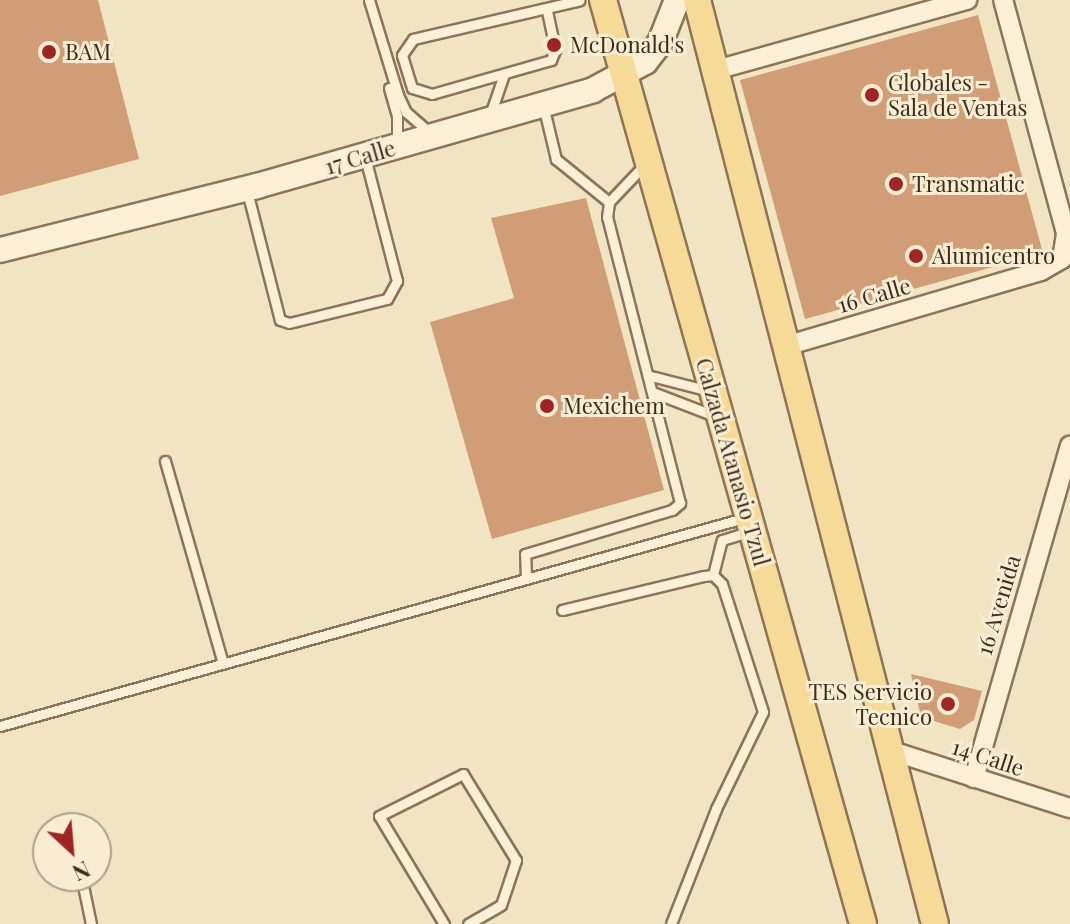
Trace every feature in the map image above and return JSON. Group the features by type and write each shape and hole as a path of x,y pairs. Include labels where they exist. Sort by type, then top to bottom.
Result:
{"main road":[{"name":"Calzada Atanasio Tzul","path":"603,0 863,924"},
{"path":"697,0 789,345 935,924"}],"street":[{"name":"17 Calle","path":"0,250 246,188 488,122 623,77 660,43 677,0"},
{"path":"716,70 967,0"},
{"name":"16 Calle","path":"789,345 1041,271 1062,259 1066,233 1003,0"},
{"name":"16 Avenida","path":"974,778 1070,446"},
{"name":"14 Calle","path":"892,751 1070,808"}],"lane":[{"path":"369,0 397,116 397,147"},
{"path":"547,11 555,56 504,74 419,94 412,88 402,55 413,39 533,7 547,11 580,0"},
{"path":"384,53 406,112 435,136"},
{"path":"488,122 504,74"},
{"path":"543,105 556,159 609,202"},
{"path":"246,188 280,320 289,323 387,299 397,281 365,156"},
{"path":"526,578 525,554 672,510 680,503 651,376 607,217 609,202 647,161"},
{"path":"651,376 712,392"},
{"path":"655,393 720,417"},
{"path":"165,461 223,663"},
{"path":"0,726 526,578 751,524"},
{"path":"713,575 722,540 751,524"},
{"path":"562,610 713,575"},
{"path":"671,924 716,809 763,712 722,584 713,575"},
{"path":"444,924 379,816 463,774 516,860 501,905 468,924"},
{"path":"84,892 91,924"}],"building":[{"path":"0,0 98,0 139,159 0,196"},
{"path":"978,15 1043,253 805,319 740,80"},
{"name":"Mexichem","path":"586,198 664,490 492,539 430,322 514,298 491,218"},
{"name":"TES Servicio Tecnico","path":"911,674 982,691 974,720 960,729 921,717"}],"place":[{"name":"McDonald's","path":"554,45"},
{"name":"BAM","path":"49,52"},
{"name":"Globales - Sala de Ventas","path":"872,95"},
{"name":"Transmatic","path":"896,184"},
{"name":"Alumicentro","path":"916,256"},
{"name":"Mexichem","path":"547,406"},
{"name":"TES Servicio Tecnico","path":"948,704"}]}
